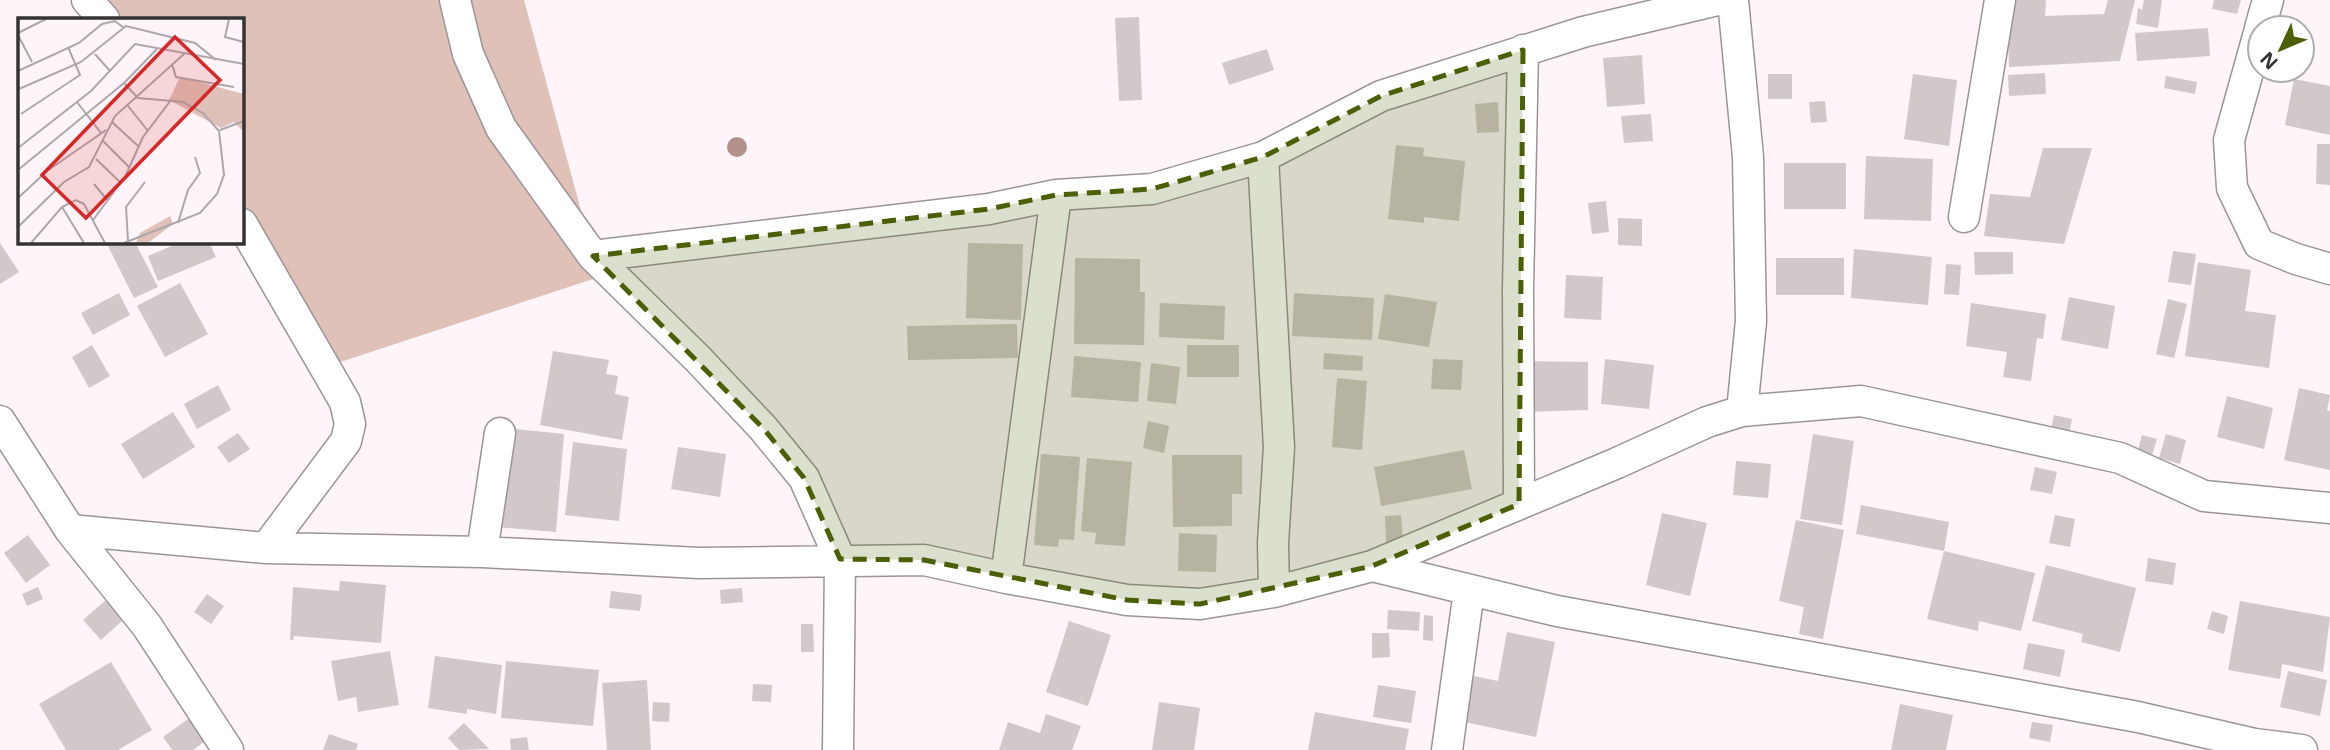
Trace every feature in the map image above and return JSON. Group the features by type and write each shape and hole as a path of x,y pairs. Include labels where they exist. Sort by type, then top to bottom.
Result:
{"street":[{"path":"87,0 103,18"},
{"path":"455,0 468,54 501,128 593,256 698,359 763,428 804,478 840,559 838,750"},
{"path":"593,256 989,209 1056,195 1152,189 1264,157 1381,96 1523,50 1647,15 1718,0"},
{"path":"1733,0 1748,157 1751,321 1742,411"},
{"path":"1964,217 2000,0"},
{"path":"1519,504 1518,289 1523,50"},
{"path":"2246,79 2229,140 2232,188 2259,244 2330,269"},
{"path":"1264,157 1279,447 1273,543 1274,592"},
{"path":"1006,578 1056,195"},
{"path":"243,226 345,402 350,424 346,441 266,548"},
{"path":"70,530 266,548 482,552 699,563 840,559 924,560 1127,600 1200,604 1274,592 1372,566 1617,463 1707,422 1742,411 1861,401 2120,458 2204,496 2330,508"},
{"path":"0,421 70,530 147,626 228,750"},
{"path":"482,552 499,433"},
{"path":"1372,566 1570,613 2138,717 2255,744 2302,750"},
{"path":"1447,750 1469,591"}],"highlighted area":[{"path":"1523,50 1519,504 1372,566 1200,604 1127,600 924,560 840,559 804,478 763,428 593,256 989,209 1056,195 1152,189 1263,157 1381,96"}],"shaded area":[{"path":"101,0 524,0 599,277 313,371 243,243 243,18 111,18"}],"building":[{"path":"2007,0 2046,0 2045,16 2104,14 2108,0 2135,0 2120,61 2009,67"},
{"path":"2144,0 2162,0 2158,28 2136,24 2138,8 2142,10"},
{"path":"2214,0 2241,0 2237,14 2212,9"},
{"path":"1139,17 1142,100 1119,101 1115,18"},
{"path":"2208,28 2210,56 2137,61 2135,33"},
{"path":"1267,49 1274,70 1229,85 1222,63"},
{"path":"1642,55 1645,104 1607,107 1603,58"},
{"path":"2045,73 2046,94 2009,96 2008,75"},
{"path":"1768,74 1792,74 1792,99 1768,99"},
{"path":"1913,74 1957,80 1949,146 1904,139"},
{"path":"2166,76 2197,82 2195,94 2164,88"},
{"path":"2293,84 2330,86 2330,135 2285,125"},
{"path":"1825,101 1827,122 1811,123 1809,102"},
{"path":"1498,102 1499,132 1477,133 1475,104"},
{"path":"1651,114 1653,141 1624,143 1621,116"},
{"path":"2317,144 2330,144 2330,185 2316,184"},
{"path":"1396,145 1424,148 1423,156 1465,161 1459,221 1424,217 1424,223 1388,219"},
{"path":"2043,148 2092,148 2064,244 1984,236 1990,194 2030,197"},
{"path":"1866,156 1933,159 1931,221 1864,219"},
{"path":"1784,163 1846,163 1846,209 1784,209"},
{"path":"1606,201 1609,232 1592,234 1588,203"},
{"path":"1618,218 1642,219 1642,246 1618,245"},
{"path":"0,243 19,272 0,284"},
{"path":"106,243 136,243 158,287 134,298"},
{"path":"179,243 209,243 216,257 158,281 148,256"},
{"path":"968,243 1023,244 1021,320 966,318"},
{"path":"1854,249 1932,257 1928,305 1851,298"},
{"path":"2173,251 2196,254 2191,285 2168,282"},
{"path":"1974,252 2013,252 2013,274 1975,275"},
{"path":"1075,258 1140,259 1140,292 1145,292 1144,345 1074,344"},
{"path":"1776,258 1844,258 1844,295 1776,295"},
{"path":"2198,262 2251,270 2245,311 2276,315 2269,368 2185,356"},
{"path":"1946,264 1961,265 1959,295 1944,294"},
{"path":"1566,275 1603,277 1601,320 1564,318"},
{"path":"180,283 208,334 165,357 137,306"},
{"path":"119,293 130,315 93,335 81,313"},
{"path":"1294,293 1374,298 1372,340 1292,336"},
{"path":"1385,294 1437,302 1429,347 1378,339"},
{"path":"2069,297 2115,306 2108,349 2061,340"},
{"path":"2168,299 2187,304 2174,358 2156,354"},
{"path":"1160,303 1225,306 1224,340 1159,337"},
{"path":"1971,303 2046,314 2043,339 2037,338 2031,381 2003,377 2007,352 1966,346"},
{"path":"1017,324 1018,358 908,360 907,326"},
{"path":"92,345 110,376 89,388 72,357"},
{"path":"1187,345 1239,345 1239,377 1187,377"},
{"path":"553,351 609,360 606,374 618,376 615,394 629,397 622,440 540,425"},
{"path":"1324,353 1363,356 1362,371 1323,369"},
{"path":"1074,356 1141,362 1138,402 1071,397"},
{"path":"1433,359 1463,360 1461,390 1431,389"},
{"path":"1605,359 1654,365 1649,409 1601,404"},
{"path":"1525,361 1588,362 1588,410 1524,412"},
{"path":"1151,363 1180,367 1176,404 1147,401"},
{"path":"1337,378 1367,381 1362,450 1332,447"},
{"path":"218,385 231,410 197,429 184,404"},
{"path":"2299,388 2330,395 2327,410 2330,411 2330,470 2284,460"},
{"path":"2227,396 2273,408 2264,449 2217,437"},
{"path":"173,412 195,447 143,479 121,444"},
{"path":"2054,415 2072,419 2069,434 2051,429"},
{"path":"1148,421 1169,426 1164,453 1143,448"},
{"path":"505,428 564,434 556,532 496,527"},
{"path":"238,433 250,449 229,463 217,447"},
{"path":"1813,434 1854,441 1842,525 1800,519"},
{"path":"2166,434 2186,440 2180,464 2159,458"},
{"path":"2142,435 2157,439 2152,455 2138,450"},
{"path":"573,442 627,449 619,521 565,515"},
{"path":"678,447 726,454 720,497 671,489"},
{"path":"1464,450 1472,489 1381,506 1374,467"},
{"path":"1041,454 1080,457 1074,540 1059,539 1058,547 1034,545"},
{"path":"1172,455 1242,455 1242,494 1232,494 1232,526 1173,527"},
{"path":"1087,458 1132,462 1125,546 1095,544 1096,533 1081,531"},
{"path":"1736,461 1771,464 1768,498 1733,495"},
{"path":"2035,467 2057,472 2052,494 2030,490"},
{"path":"1861,505 1949,522 1944,551 1856,534"},
{"path":"1662,513 1707,523 1690,596 1646,585"},
{"path":"1401,515 1403,541 1386,542 1385,516"},
{"path":"2055,515 2075,519 2070,547 2049,543"},
{"path":"1796,520 1844,530 1823,639 1799,634 1804,607 1779,601"},
{"path":"1179,533 1217,535 1216,572 1178,571"},
{"path":"28,535 50,565 26,583 4,553"},
{"path":"1944,551 2035,573 2021,631 1979,621 1978,631 1927,619"},
{"path":"2148,558 2176,563 2173,585 2145,581"},
{"path":"2046,565 2136,588 2120,652 2081,642 2083,634 2032,621"},
{"path":"340,581 386,585 381,643 294,636 293,640 290,640 293,587 339,591"},
{"path":"38,587 43,599 27,606 22,594"},
{"path":"742,588 743,602 721,604 720,590"},
{"path":"611,591 642,595 640,611 609,608"},
{"path":"207,594 224,606 211,624 194,612"},
{"path":"106,600 123,620 101,640 83,620"},
{"path":"2240,601 2330,617 2323,672 2282,664 2280,679 2228,670"},
{"path":"1388,610 1420,612 1419,631 1387,629"},
{"path":"2212,611 2228,616 2224,634 2207,629"},
{"path":"1424,615 1433,616 1433,641 1423,640"},
{"path":"1069,621 1111,635 1088,706 1046,692"},
{"path":"801,624 813,624 814,652 801,652"},
{"path":"1507,632 1555,642 1536,737 1460,721 1469,675 1498,681"},
{"path":"1372,633 1389,633 1390,657 1372,658"},
{"path":"2028,643 2065,650 2060,677 2023,669"},
{"path":"390,651 399,705 358,712 356,697 338,701 331,661"},
{"path":"435,656 502,665 496,714 467,709 467,714 428,708"},
{"path":"506,661 599,670 593,726 501,718"},
{"path":"111,662 152,730 118,750 66,750 39,704"},
{"path":"2288,671 2327,680 2320,716 2280,707"},
{"path":"647,680 651,750 607,750 602,683"},
{"path":"753,684 772,685 771,702 752,701"},
{"path":"1378,685 1416,691 1411,723 1373,717"},
{"path":"653,702 670,703 669,722 652,721"},
{"path":"1159,702 1200,708 1194,750 1152,750"},
{"path":"1900,704 1953,715 1946,750 1891,750"},
{"path":"1315,712 1409,729 1405,750 1308,750"},
{"path":"1046,714 1081,726 1072,750 999,750 1008,722 1040,733"},
{"path":"188,719 205,741 193,750 172,750 163,737"},
{"path":"2032,722 2053,725 2050,742 2029,738"},
{"path":"464,723 489,749 459,750 448,738"},
{"path":"329,734 358,744 356,750 323,750"},
{"path":"527,737 529,750 511,750 510,739"}]}
